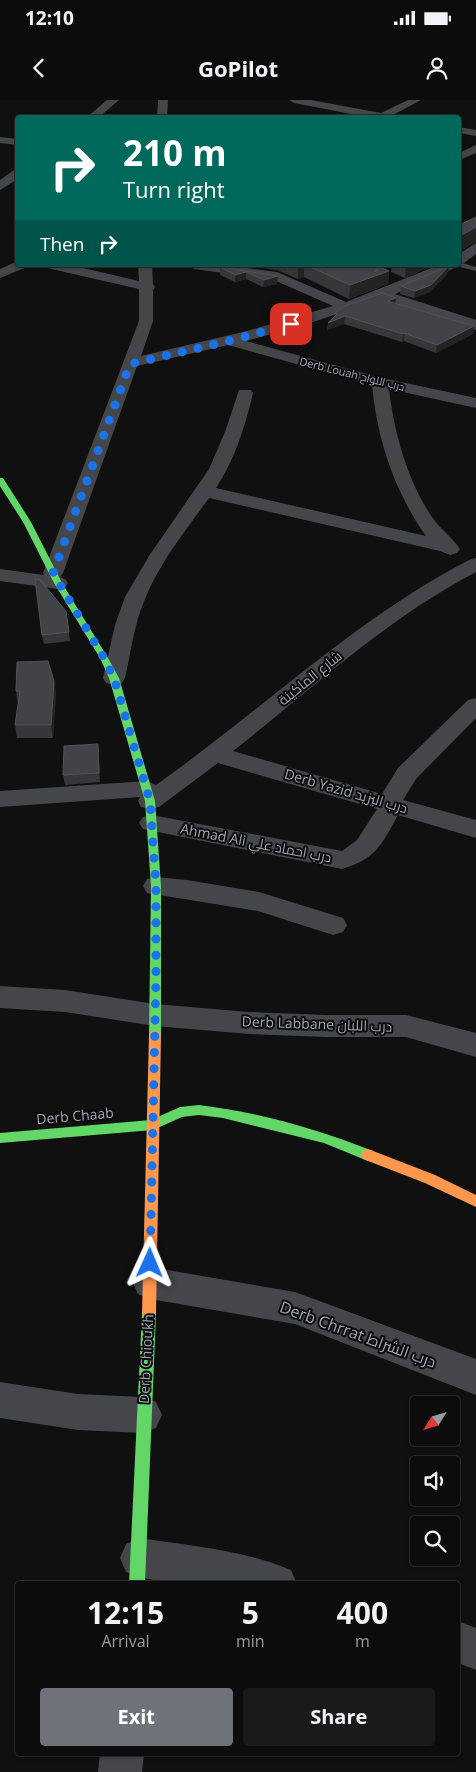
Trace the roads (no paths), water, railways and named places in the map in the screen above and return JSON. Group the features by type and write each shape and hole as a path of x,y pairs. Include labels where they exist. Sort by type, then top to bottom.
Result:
{"street":[{"path":"98,100 113,100"},
{"path":"96,115 113,100"},
{"path":"162,115 163,100"},
{"path":"294,100 376,115"},
{"path":"391,115 416,100"},
{"path":"461,130 476,133"},
{"path":"0,140 15,142"},
{"path":"461,156 476,148"},
{"path":"1,184 15,175"},
{"path":"1,184 15,187"},
{"path":"461,246 476,252"},
{"path":"461,260 476,252"},
{"path":"0,274 15,267"},
{"path":"61,267 148,287"},
{"path":"0,575 55,578 146,321 148,287 145,267"},
{"path":"209,267 277,276 346,307"},
{"path":"130,364 229,341 346,307 406,285 446,267"},
{"path":"390,279 406,285"},
{"path":"381,294 476,326"},
{"name":"Derb Louah درب اللواح","path":"229,341 380,382 476,402"},
{"path":"380,382 381,403 398,464 427,524 470,572"},
{"path":"114,678 134,598 172,534 205,491 229,447 245,393"},
{"name":"Derb Chioukh","path":"0,480 27,522 55,578 104,658 114,678 150,804 156,886 155,1016 150,1283 138,1571"},
{"path":"205,491 446,546"},
{"name":"شارع الماكينة","path":"150,804 391,614 424,592 470,572"},
{"name":"Ahmad Ali درب احماد علي","path":"0,799 150,804 342,860 350,859 368,842 407,774 476,705"},
{"name":"Derb Yazid درب اليزيد","path":"215,754 476,829"},
{"path":"156,886 196,890 260,902 333,925"},
{"name":"Derb Labbane درب اللبان","path":"0,997 65,1001 155,1016 274,1024 406,1026 476,1045"},
{"path":"153,1125 180,1112 199,1110 223,1113 325,1138 430,1179 476,1201"},
{"name":"Derb Chaab","path":"0,1138 153,1125"},
{"name":"Derb Chrrat درب الشراط","path":"150,1283 295,1308 476,1376"},
{"path":"0,1400 78,1412 143,1415"},
{"path":"138,1571 235,1573 266,1581"},
{"path":"460,1643 476,1649"},
{"path":"120,1772 122,1756"}],"lane":[{"path":"461,263 476,269"}]}
